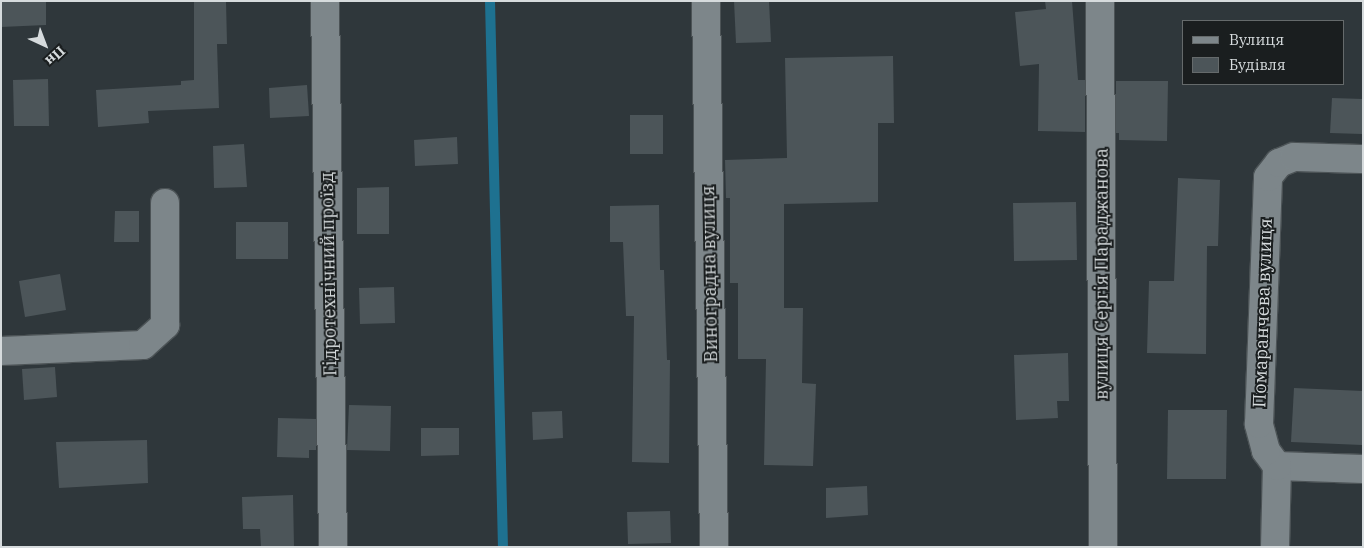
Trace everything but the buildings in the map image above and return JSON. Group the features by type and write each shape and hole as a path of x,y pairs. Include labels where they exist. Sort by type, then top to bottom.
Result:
{"street":[{"name":"Гідротехнічний проїзд","path":"325,1 333,547"},
{"name":"Виноградна вулиця","path":"706,1 714,547"},
{"name":"вулиця Сергія Параджанова","path":"1100,1 1103,547"},
{"name":"Помаранчева вулиця","path":"1275,547 1276,466 1266,451 1259,424 1268,177 1279,164 1294,157 1363,159"},
{"path":"1,351 143,345 158,332 165,325 165,203"},
{"path":"1276,466 1363,469"}],"waterway":[{"path":"490,1 503,547"}]}
